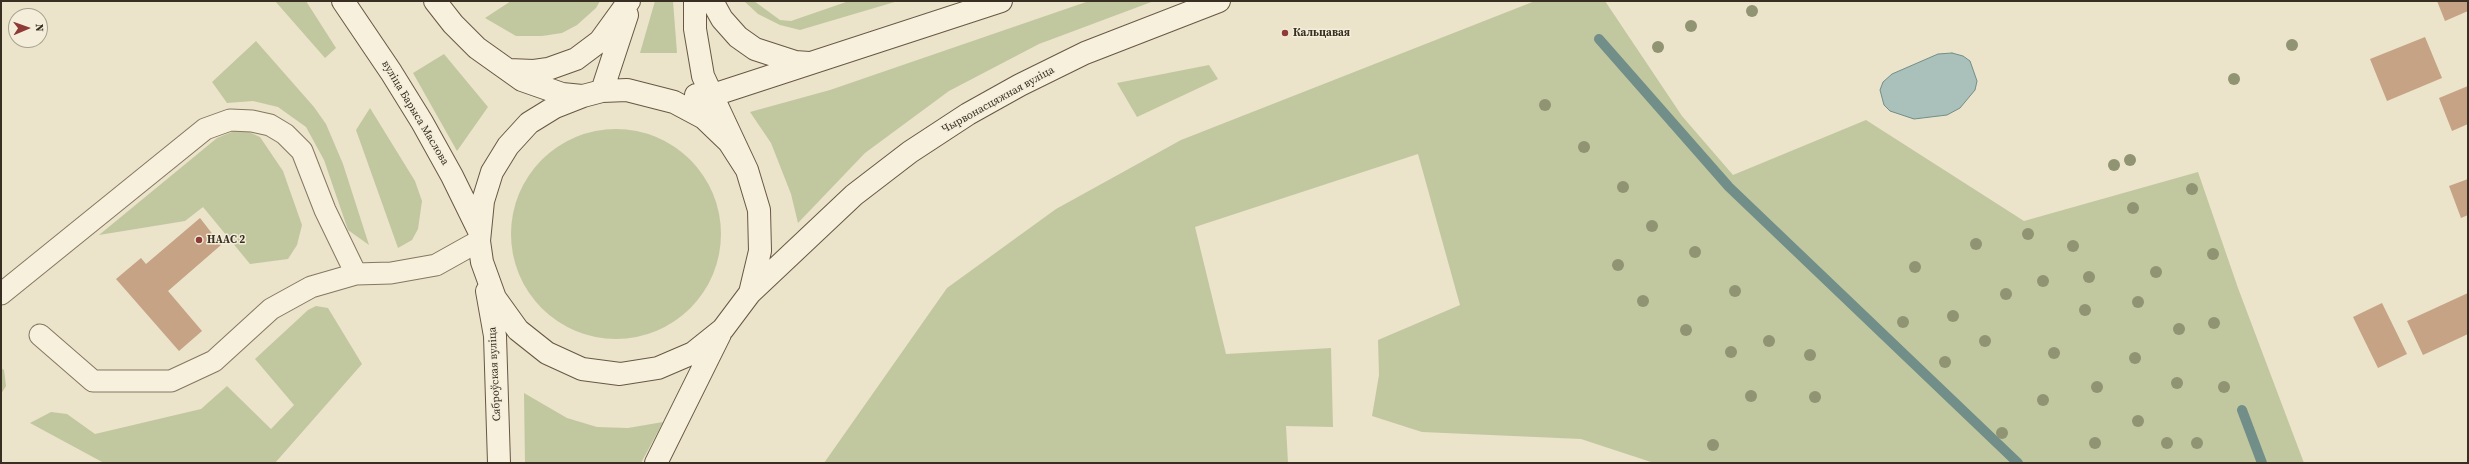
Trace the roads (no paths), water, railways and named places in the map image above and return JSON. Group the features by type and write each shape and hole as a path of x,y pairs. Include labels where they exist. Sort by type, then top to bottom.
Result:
{"main road":[{"name":"вуліца Барыса Маслова","path":"343,1 391,72 422,122 452,176 479,236"},
{"path":"435,1 464,36 506,70 522,80 543,89 562,94 593,94 627,90 710,96 812,64 1001,1"},
{"path":"506,70 534,71 562,65 576,59 600,41 628,1"},
{"path":"632,1 593,94 555,107 536,119 508,146 492,172 482,200 479,236 482,262 495,298 518,330 547,353 582,368 620,374 658,368 693,353 722,330"},
{"path":"656,463 722,330 750,293 760,251 759,210 747,170 710,96 698,55 695,29 695,1"},
{"path":"712,1 722,19 732,31 755,49 795,62 812,64"},
{"name":"Чырвонасцяжная вуліца","path":"750,293 854,195 910,152 968,114 1020,85 1085,53 1220,1"},
{"path":"627,90 674,102 704,118 729,142 747,170"},
{"name":"Сяброўская вуліца","path":"482,262 495,336 499,463"}],"lane":[{"path":"1,294 205,129 230,120 252,121 270,125 285,134 302,151 325,210 356,274"},
{"path":"40,336 93,381 171,382 214,361 271,309 311,287 356,274 391,274 436,266 479,236"}],"water":[{"path":"1952,53 1963,56 1970,61 1977,81 1975,90 1960,108 1947,115 1914,119 1890,111 1884,105 1880,90 1883,82 1892,74 1938,54"}],"waterway":[{"path":"1599,39 1729,187 2018,463"},
{"path":"2242,410 2262,463"}],"place":[{"name":"Кальцавая","path":"1285,33"},
{"name":"НААС 2","path":"199,240"}]}
